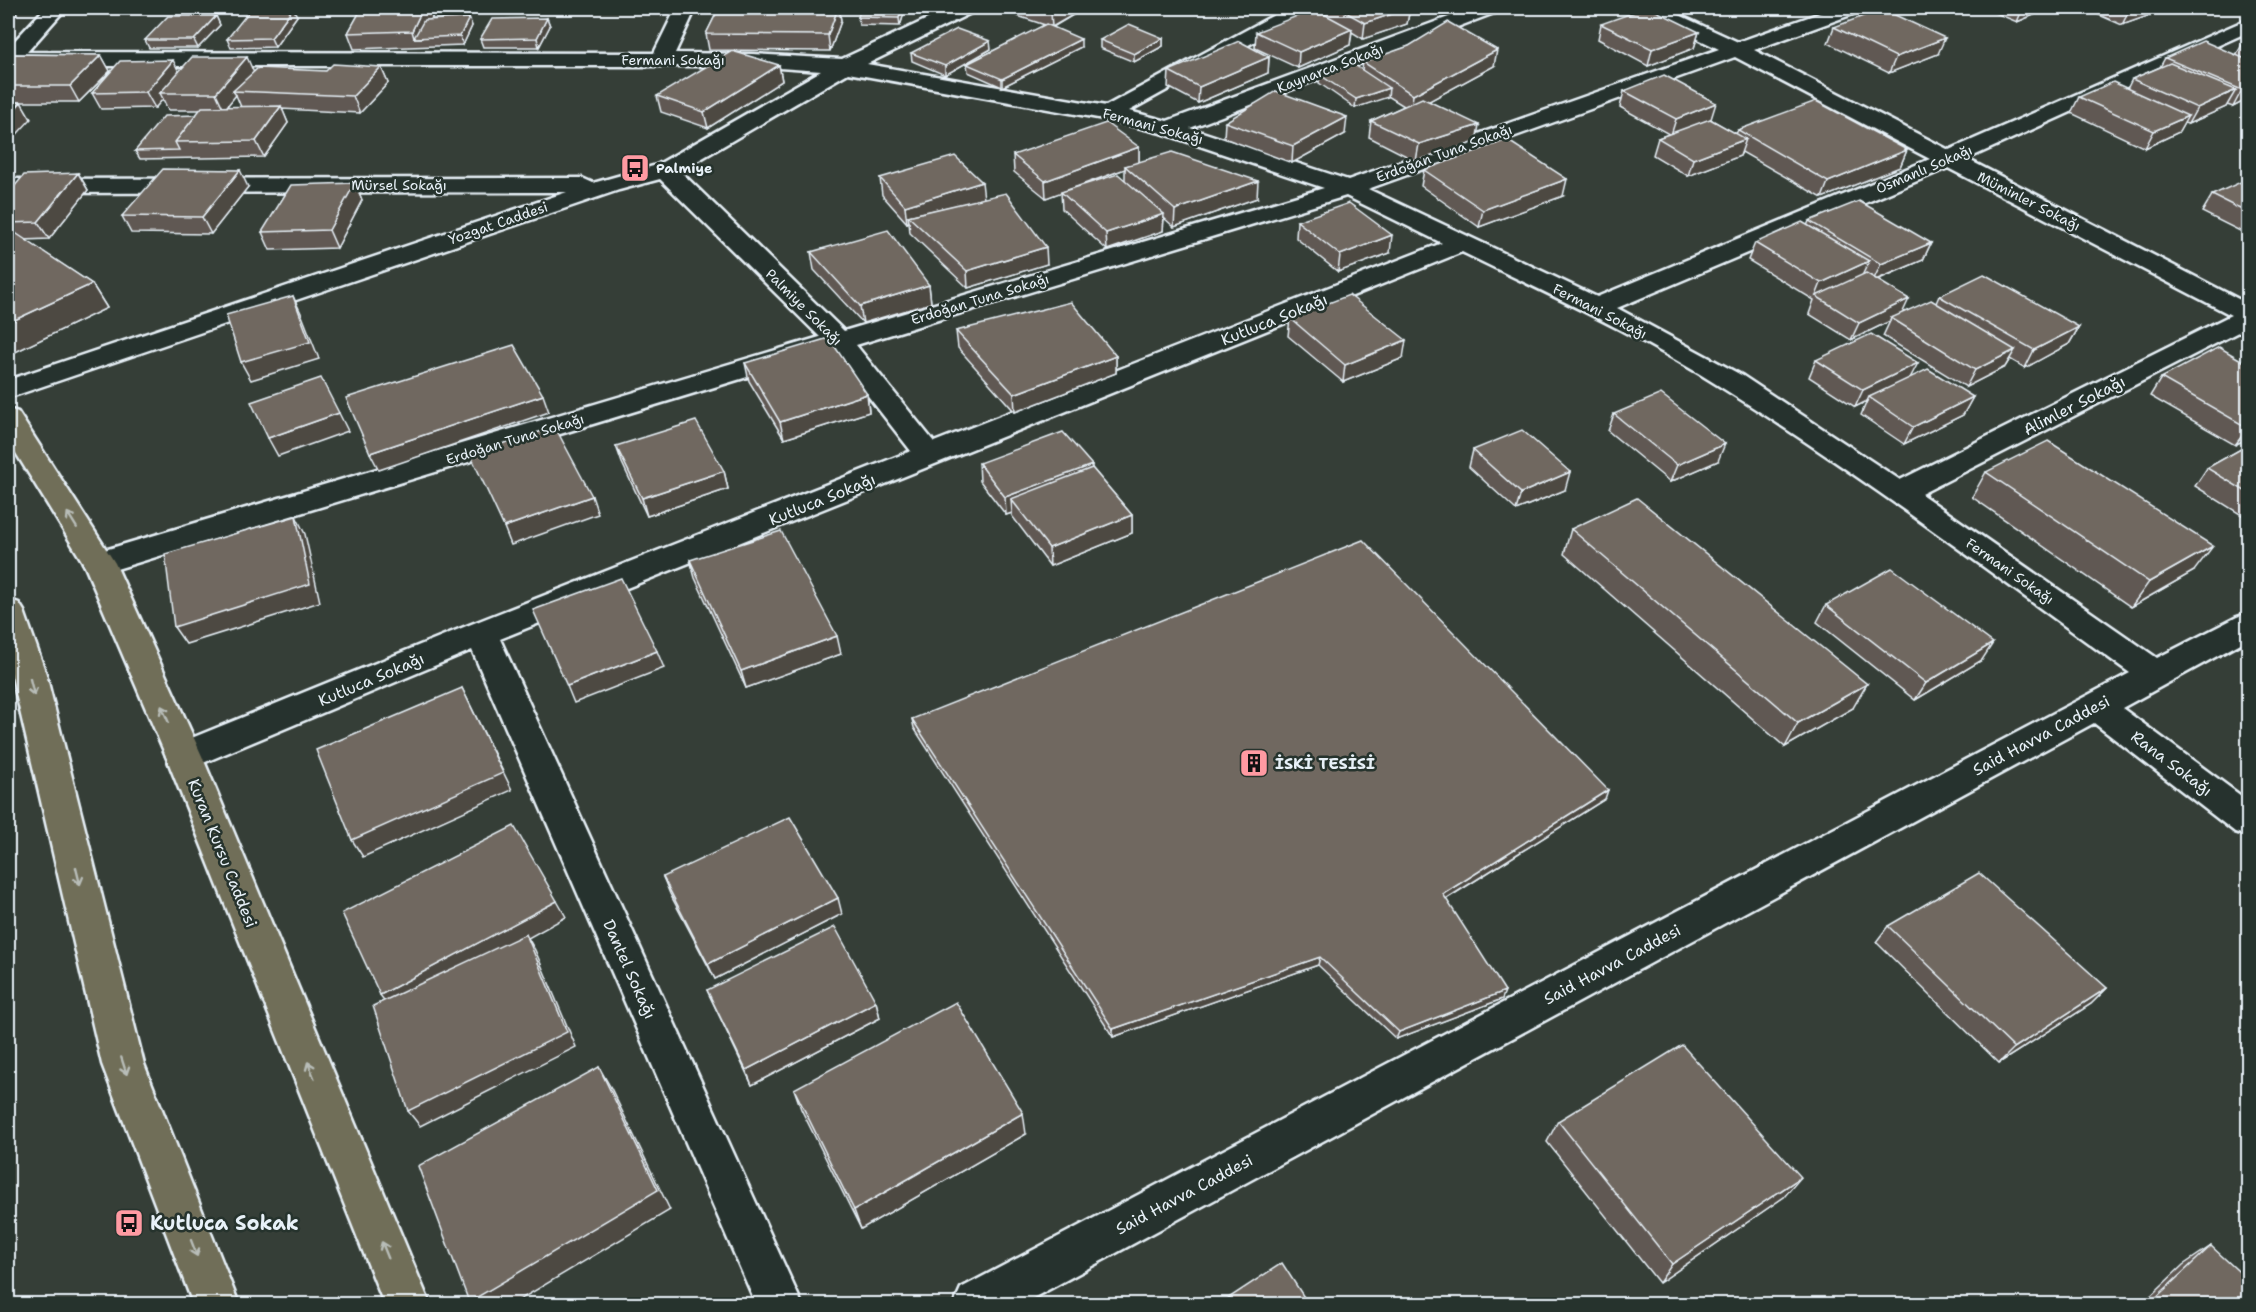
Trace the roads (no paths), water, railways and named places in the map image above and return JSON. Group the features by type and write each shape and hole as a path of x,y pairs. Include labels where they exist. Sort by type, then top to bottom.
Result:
{"main road":[{"name":"Kuran Kursu Caddesi","path":"8,418 99,563 184,756 407,1305"},
{"path":"8,611 29,674 123,1064 216,1305"}],"street":[{"path":"8,59 56,8"},
{"path":"661,61 686,8"},
{"name":"Yozgat Caddesi","path":"8,389 611,185 665,170 845,66 966,8"},
{"path":"1109,113 1301,8"},
{"name":"Kaynarca Sokağı","path":"1169,128 1490,8"},
{"name":"Müminler Sokağı","path":"1649,8 1734,48 2248,316"},
{"name":"Erdoğan Tuna Sokağı","path":"99,563 1348,188 1734,48 1852,8"},
{"name":"Osmanlı Sokağı","path":"1596,307 1948,159 2248,25"},
{"name":"Fermani Sokağı","path":"8,59 751,60 845,66 1109,113 1169,128 1348,188 1596,307 1732,382 1899,493 2157,675"},
{"name":"Palmiye Sokağı","path":"665,170 840,342 930,456"},
{"name":"Mürsel Sokağı","path":"8,186 611,185"},
{"name":"Kutluca Sokağı","path":"184,756 481,633 1461,244"},
{"name":"Alimler Sokağı","path":"1899,493 2248,316"},
{"name":"Said Havva Caddesi","path":"977,1305 2248,626"},
{"name":"Dantel Sokağı","path":"481,633 779,1305"},
{"name":"Rana Sokağı","path":"2095,706 2248,821"}],"place":[{"name":"Palmiye","path":"635,168"},
{"name":"İSKİ TESİSİ","path":"1254,763"},
{"name":"Kutluca Sokak","path":"129,1223"}]}
